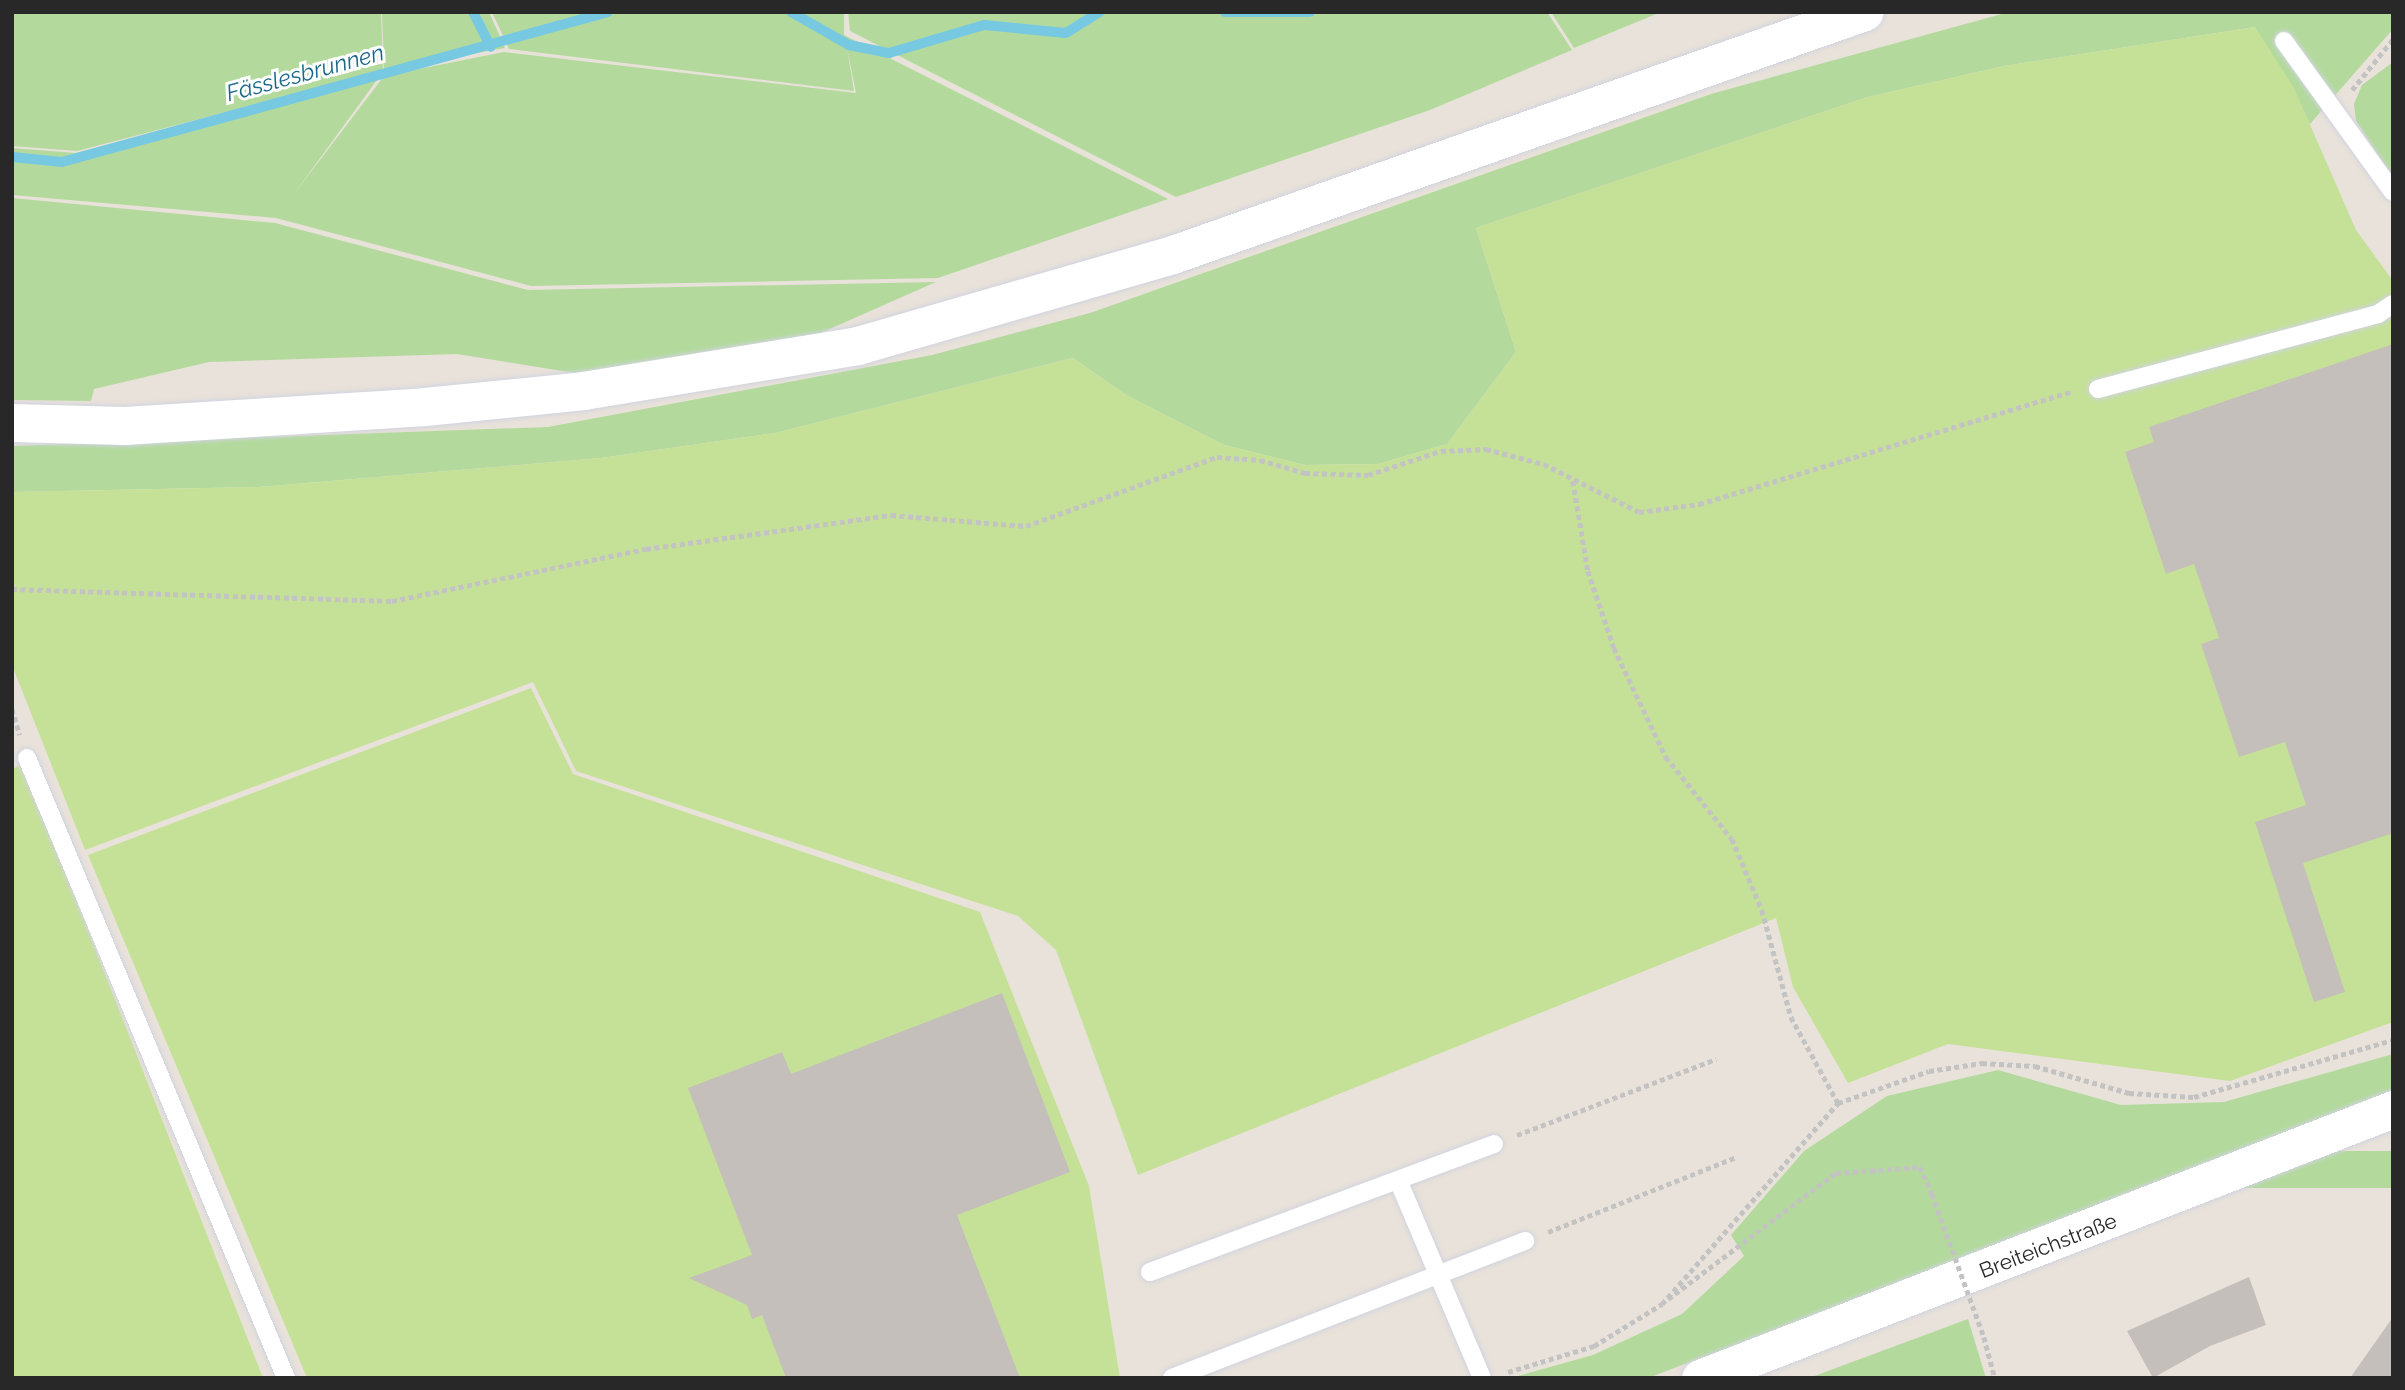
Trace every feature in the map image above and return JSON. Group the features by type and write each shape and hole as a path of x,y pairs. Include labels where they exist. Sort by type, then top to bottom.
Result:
{"main road":[{"path":"12,423 125,426 425,407 584,391 858,346 1173,255 1865,12"}],"street":[{"name":"Breiteichstraße","path":"1700,1378 2393,1109"}],"lane":[{"path":"2284,41 2393,192"},
{"path":"2098,389 2378,314 2393,304"},
{"path":"27,758 286,1378"},
{"path":"1150,1272 1494,1144"},
{"path":"1398,1180 1482,1378"},
{"path":"1172,1378 1525,1241"}],"path":[{"path":"2336,112 2393,39"},
{"path":"12,589 392,601 646,549 891,515 1026,526 1217,457 1260,460 1305,473 1368,475 1462,446 1544,464 1639,512 1699,504 2045,396 2098,389"},
{"path":"1573,480 1588,571 1614,648 1666,757 1732,839 1762,911 1791,1017 1838,1103"},
{"path":"1662,1304 1838,1103 1929,1072 1982,1063 2035,1066 2129,1093 2194,1097 2393,1040"},
{"path":"1494,1144 1716,1059"},
{"path":"1525,1241 1736,1157"},
{"path":"1504,1374 1594,1346 1662,1304 1836,1174 1920,1167 1984,1337 1996,1378"}],"green space":[{"path":"12,12 381,12 383,71 77,151 12,146"},
{"path":"382,12 489,12 505,48 384,70"},
{"path":"492,12 844,12 844,35 1168,199 938,278 531,286 276,218 12,195 12,148 76,153 382,73 294,194 384,76 504,52 856,93 847,48 854,91 509,49"},
{"path":"848,12 1547,12 1572,50 1430,110 1176,197 850,31"},
{"path":"1551,12 1661,12 1574,48"},
{"path":"2009,12 2393,12 2393,29 2310,124 2255,27 2004,66 1868,97 1476,228 1516,352 1447,444 1378,464 1305,465 1224,445 1126,395 1073,358 775,433 601,458 259,487 12,492 12,446 548,427 932,355 1090,313 1711,94"},
{"path":"2255,27 2294,88 2356,230 2393,281 2393,1022 2230,1081 1948,1044 1848,1083 1793,987 1776,918 1138,1175 1056,950 1018,916 576,771 533,682 85,850 12,665 12,492 259,487 601,458 775,433 1073,358 1126,395 1224,445 1305,465 1378,464 1447,444 1516,352 1476,228 1868,97 2004,66"},
{"path":"2393,62 2393,178 2356,121 2354,104 2362,85"},
{"path":"12,198 275,223 528,290 936,282 807,339 587,375 457,354 209,362 94,389 91,401 12,400"},
{"path":"531,688 573,774 980,912 1089,1186 1120,1378 307,1378 88,855"},
{"path":"23,764 263,1378 12,1378 12,769"},
{"path":"2393,1054 2393,1094 1648,1378 1511,1378 1593,1355 1682,1314 1744,1256 1731,1235 1804,1151 1887,1096 1998,1070 2121,1105 2224,1102"},
{"path":"1962,1151 2393,1151 2393,1188 1962,1188"},
{"path":"1968,1319 1986,1378 1809,1378"}],"building":[{"path":"2393,344 2393,833 2303,863 2345,992 2314,1002 2255,822 2306,805 2285,742 2239,757 2201,644 2219,638 2194,564 2166,574 2125,452 2154,442 2149,427"},
{"path":"1002,993 1070,1172 957,1215 1020,1378 786,1378 762,1315 752,1319 747,1305 689,1278 752,1255 688,1088 782,1052 791,1074"},
{"path":"2249,1277 2266,1325 2210,1346 2153,1378 2127,1331"},
{"path":"2393,1317 2393,1378 2350,1378"}],"waterway":[{"path":"473,12 491,47"},
{"name":"Fässlesbrunnen","path":"12,157 62,162 608,12"},
{"name":"Fässlesbrunnen","path":"791,12 849,45 889,53 984,25 1066,33 1100,12"},
{"name":"Fässlesbrunnen","path":"1225,12 1310,12"}]}
